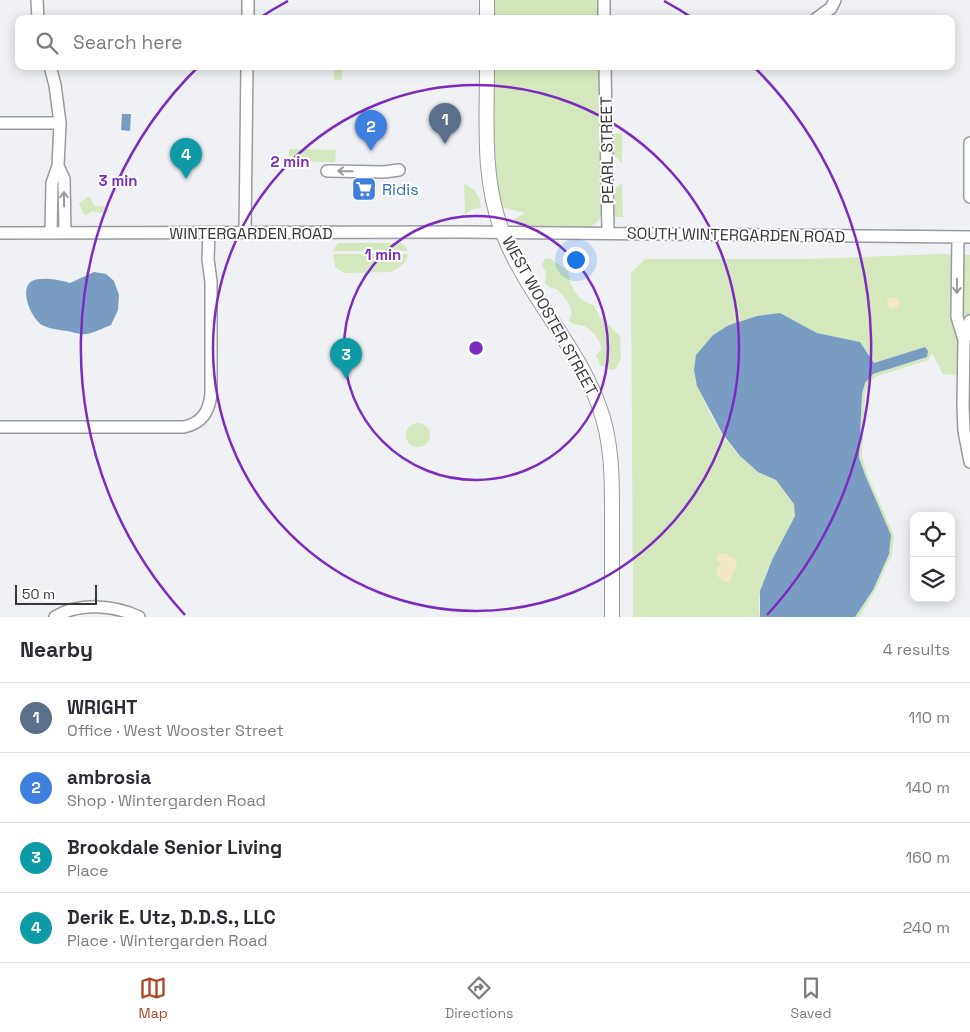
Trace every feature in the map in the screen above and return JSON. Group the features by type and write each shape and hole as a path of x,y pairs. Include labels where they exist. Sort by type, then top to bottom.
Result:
{"main road":[{"path":"487,0 487,15"},
{"name":"WEST WOOSTER STREET","path":"487,70 488,172 492,199 502,232 534,293 590,384 600,407 609,447 612,479 612,617"}],"street":[{"path":"37,0 38,15"},
{"path":"248,0 248,15"},
{"path":"604,0 604,15"},
{"path":"821,15 831,8 835,0"},
{"path":"51,70 56,85 60,123 58,166 52,182 51,233"},
{"path":"245,233 247,70"},
{"name":"PEARL STREET","path":"605,70 608,233"},
{"path":"0,123 60,123"},
{"path":"970,143 970,197"},
{"path":"58,166 64,179 65,233"},
{"path":"327,171 384,172 398,170"},
{"name":"WINTERGARDEN ROAD","path":"0,233 502,232"},
{"name":"SOUTH WINTERGARDEN ROAD","path":"502,232 967,236"},
{"path":"0,427 184,428 194,425 202,419 207,412 211,394 209,233"},
{"path":"967,236 957,317 964,340 964,431 970,462"},
{"path":"964,340 970,322"},
{"path":"55,617 76,609 94,607 119,610 139,617"}],"green space":[{"path":"494,0 599,0 599,15 493,15"},
{"path":"334,70 342,70 342,80 334,80"},
{"path":"493,70 600,70 602,213 598,222 588,228 518,227 514,219 525,213 502,207 496,172"},
{"path":"622,133 622,163 613,155 613,134"},
{"path":"289,149 336,150 335,162 289,161"},
{"path":"622,183 623,217 614,217 614,190"},
{"path":"464,184 477,193 481,208 473,209 465,214"},
{"path":"90,197 94,206 108,207 109,212 93,211 87,215 83,213 79,203"},
{"path":"338,243 401,243 407,248 407,251 333,251"},
{"path":"333,254 408,254 406,261 391,272 344,273 335,267"},
{"path":"944,254 970,255 970,377 943,374 932,353 928,360 875,377 868,385 865,394 862,457 868,476 894,535 892,554 875,591 859,617 855,617 873,590 866,477 859,458 862,394 865,383 873,374 927,357 925,347 874,363 860,342 817,333 780,313 757,316 729,325 713,335 694,370 703,398 727,440 747,463 780,484 793,501 795,517 770,566 761,590 759,603 760,617 633,617 631,273 645,259 804,259"},
{"path":"545,258 551,259 568,271 573,288 579,297 594,305 600,317 620,336 621,358 616,369 612,370 600,365 596,355 601,349 598,339 584,326 574,324 569,320 571,312 566,300 557,289 551,288 545,283 546,273 542,265"},
{"path":"418,423 427,426 430,435 427,444 418,447 409,444 406,435 409,426"}],"sand":[{"path":"891,297 895,297 899,303 895,309 891,309 887,305 887,301"},
{"path":"724,553 735,559 737,566 727,582 720,579 716,571 721,564 717,559 719,554"}],"water":[{"path":"122,114 131,114 130,131 121,130"},
{"path":"94,272 106,274 114,281 119,295 118,310 111,325 92,333 81,334 47,327 39,323 31,312 26,297 28,285 32,281 46,279 70,283"},
{"path":"780,313 817,333 860,342 874,363 925,347 928,351 927,357 873,374 865,383 862,394 859,458 891,535 889,554 873,590 855,617 760,617 760,591 772,560 795,516 794,504 776,480 758,472 740,456 722,433 697,386 694,370 696,355 713,335 729,325 757,316"}],"place":[{"name":"WRIGHT","path":"445,144"},
{"name":"ambrosia","path":"371,151"},
{"name":"Derik E. Utz, D.D.S., LLC","path":"186,179"},
{"name":"Ridis","path":"364,189"},
{"name":"Brookdale Senior Living","path":"346,379"}]}
